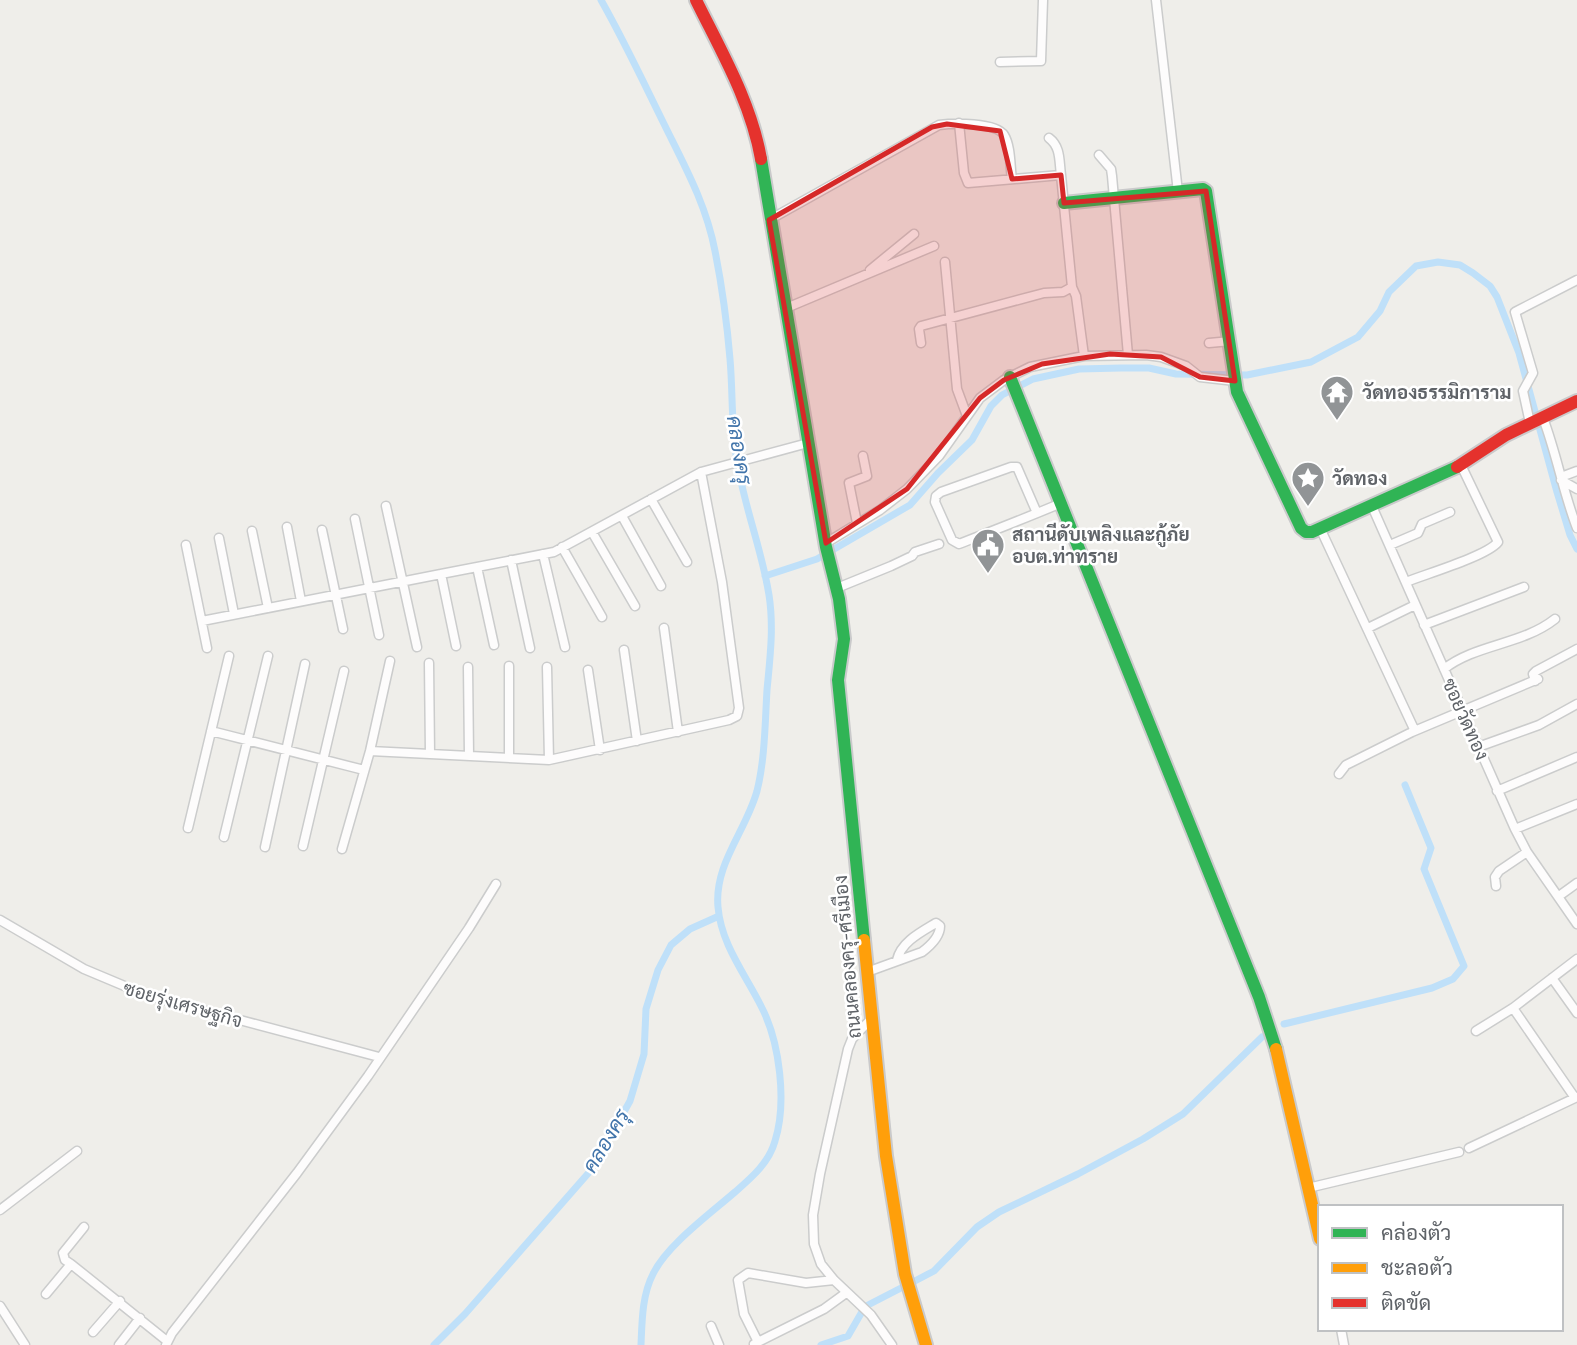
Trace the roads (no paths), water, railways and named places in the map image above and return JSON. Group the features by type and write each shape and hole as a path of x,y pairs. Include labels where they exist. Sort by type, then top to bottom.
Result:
{"street":[{"name":"ถนนคลองครุ-ศรีเมือง","path":"696,0 753,122 826,545 837,588 844,639 839,691 886,1156 909,1294 926,1345"},
{"path":"1000,62 1041,61 1043,0"},
{"path":"1156,0 1178,192"},
{"path":"769,220 932,127 959,123 992,127 1005,136 1012,179"},
{"path":"959,123 966,182 974,184 1060,175"},
{"path":"1049,138 1058,150 1072,287 1076,296 1084,356"},
{"path":"1099,155 1111,169 1128,355"},
{"path":"1063,203 1203,189 1206,191 1237,392 1301,528 1306,532 1321,528 1461,465 1506,435 1577,401"},
{"path":"866,274 914,234"},
{"path":"784,309 934,246"},
{"path":"945,262 957,389 967,416"},
{"path":"1577,280 1515,312 1532,369 1532,375 1523,391 1554,447 1564,495 1577,528"},
{"path":"920,343 919,327 1044,293 1063,292 1072,287"},
{"path":"1209,343 1231,341"},
{"path":"826,545 907,489 939,456 990,389 1012,383 1030,367 1084,356 1128,355 1161,357 1186,366 1200,377 1234,377"},
{"path":"1012,383 1259,997 1279,1059 1318,1230"},
{"path":"202,621 543,554 592,532 701,472 808,443"},
{"path":"857,523 849,483 867,476 863,456"},
{"path":"1406,582 1479,554 1496,545 1498,541 1461,465"},
{"path":"1037,513 1017,467 941,492 936,496 935,502 952,540 959,544 1037,513 1059,504"},
{"path":"1561,479 1577,471"},
{"path":"370,751 548,760 678,732 737,716 739,708 722,582 701,472"},
{"path":"1561,479 1577,489"},
{"path":"651,499 687,562"},
{"name":"ซอยวัดทอง","path":"1371,504 1515,829 1527,852 1577,924"},
{"path":"386,506 417,647"},
{"path":"1390,545 1418,533 1422,524 1450,512"},
{"path":"622,516 661,586"},
{"path":"355,519 379,635"},
{"path":"287,527 301,601"},
{"path":"1321,528 1414,729 1412,732"},
{"path":"322,530 343,629"},
{"path":"252,531 268,608"},
{"path":"592,532 635,606"},
{"path":"219,538 234,614"},
{"path":"837,588 891,566 915,552 939,544"},
{"path":"186,545 207,648"},
{"path":"562,547 602,617"},
{"path":"543,554 565,648"},
{"path":"511,561 530,648"},
{"path":"477,568 494,645"},
{"path":"441,575 456,646"},
{"path":"1424,625 1524,587"},
{"path":"1368,628 1416,605"},
{"path":"1444,669 1464,657 1520,638 1555,619"},
{"path":"664,628 678,732"},
{"path":"1339,774 1346,765 1412,732 1536,680 1533,674 1536,671 1577,649"},
{"path":"624,650 637,741"},
{"path":"188,828 229,656"},
{"path":"224,837 268,656"},
{"path":"342,849 370,751 390,661"},
{"path":"429,663 430,754"},
{"path":"265,847 306,664"},
{"path":"509,666 509,758"},
{"path":"468,667 469,756"},
{"path":"547,667 548,760"},
{"path":"588,670 600,750"},
{"path":"303,846 344,671"},
{"path":"1478,747 1539,725 1577,704"},
{"path":"211,732 364,770"},
{"path":"1497,791 1577,757"},
{"path":"1515,829 1577,804"},
{"path":"1496,886 1495,877 1499,871 1527,852"},
{"path":"1559,896 1577,883"},
{"path":"84,1227 63,1253 65,1261 120,1301 167,1343 297,1173 412,1014 496,884"},
{"name":"ซอยรุ่งเศรษฐกิจ","path":"0,920 84,969 146,995 379,1057"},
{"path":"867,972 922,952 929,947 940,931 940,926 936,923 907,942 897,960"},
{"path":"1476,1031 1513,1008 1577,959"},
{"path":"1552,978 1577,1013"},
{"path":"1469,1148 1576,1098 1513,1008"},
{"path":"872,1018 852,1039 848,1049 813,1215 814,1244 821,1264 846,1293 872,1315 892,1345"},
{"path":"0,1210 77,1151"},
{"path":"1308,1188 1460,1152"},
{"path":"46,1294 71,1264"},
{"path":"834,1280 806,1283 748,1273 742,1276 738,1280 744,1314 755,1344 824,1309 846,1293"},
{"path":"93,1332 120,1301"},
{"path":"0,1306 25,1345"},
{"path":"119,1345 140,1318"},
{"path":"711,1326 719,1345"}],"waterway":[{"name":"คลองครุ","path":"601,0 690,178 712,236 727,332 737,461 766,578 771,619 760,779 752,806 721,876 718,907 729,946 761,1006 773,1037 780,1073 779,1126 772,1149 759,1170 690,1230 668,1252 653,1274 643,1309 641,1345"},
{"path":"765,576 817,559 910,505 972,440 991,406 1002,395 1033,379 1079,369 1121,368 1149,368 1176,374 1247,375 1311,362 1358,337 1380,311 1389,292 1416,266 1438,262 1460,265 1490,286 1497,297 1519,353 1557,492 1577,549"},
{"path":"1284,1024 1432,988 1453,979 1464,966 1424,869 1431,848 1405,785"},
{"name":"คลองครุ","path":"434,1345 465,1314 592,1169 630,1101 644,1054 646,1009 658,970 671,945 690,929 719,916"},
{"path":"913,1282 934,1271 977,1227 999,1212 1078,1174 1183,1114 1262,1037"},
{"path":"868,1305 901,1288"},
{"path":"821,1345 848,1336 863,1310"}],"place":[{"name":"วัดทองธรรมิการาม","path":"1337,422"},
{"name":"วัดทอง","path":"1308,508"},
{"name":"สถานีดับเพลิงและกู้ภัย อบต.ท่าทราย","path":"988,575"}]}
